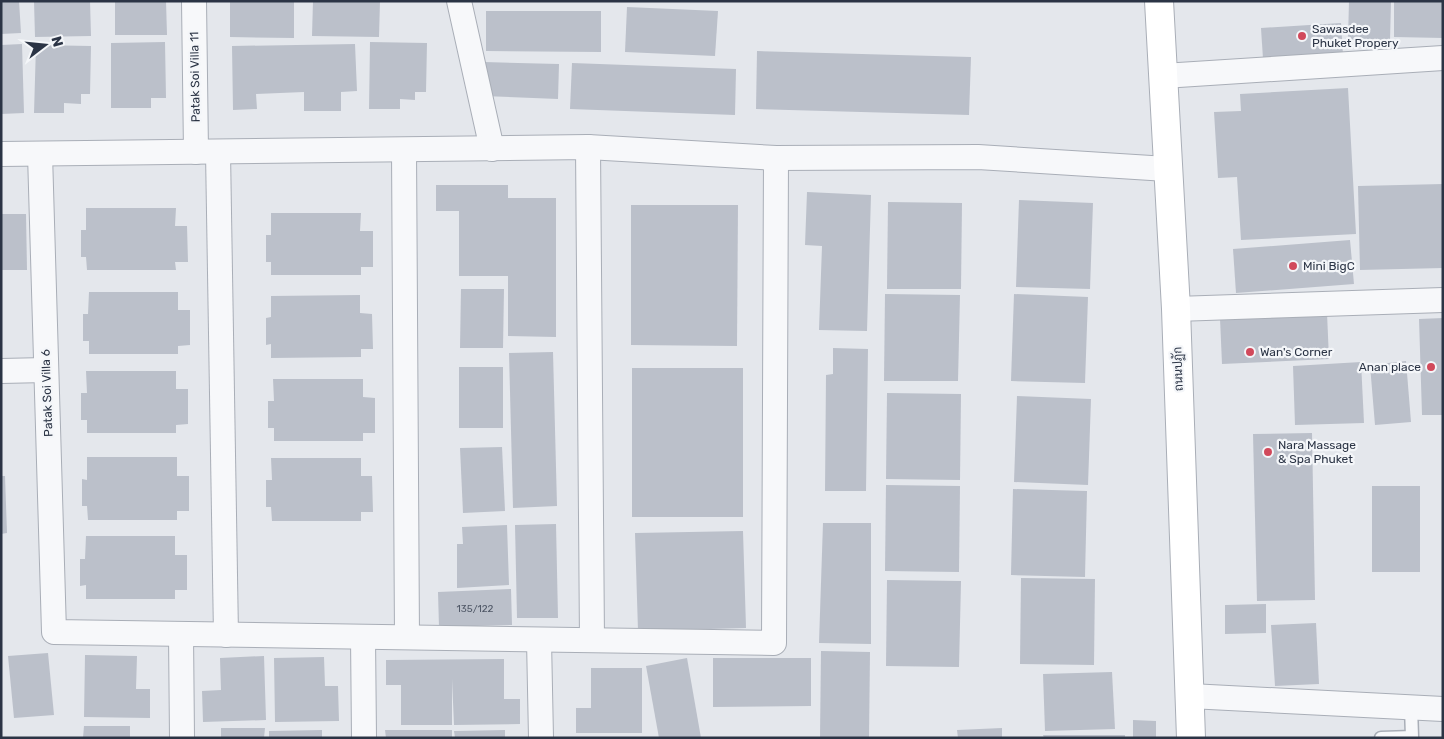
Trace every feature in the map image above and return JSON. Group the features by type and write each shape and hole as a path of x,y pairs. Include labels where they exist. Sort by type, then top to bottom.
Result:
{"main road":[{"name":"ถนนปฏัก","path":"1159,1 1176,309 1191,738"}],"street":[{"name":"Patak Soi Villa 11","path":"194,1 207,152 226,635"},
{"path":"459,1 492,149"},
{"path":"1163,76 1443,58"},
{"path":"588,147 592,640"},
{"path":"1,154 588,147 776,158 978,157 1167,169"},
{"path":"404,150 407,638"},
{"name":"Patak Soi Villa 6","path":"40,154 54,632 181,634"},
{"path":"182,738 181,634 774,643 776,158"},
{"path":"1176,309 1443,300"},
{"path":"1,371 46,370"},
{"path":"363,637 364,738"},
{"path":"539,640 541,738"},
{"path":"1190,696 1443,709"}],"lane":[{"path":"1381,738 1412,737 1411,708"}],"building":[{"path":"1,1 19,1 21,33 1,34"},
{"path":"34,1 90,1 91,36 35,37"},
{"path":"115,1 166,1 167,35 115,35"},
{"path":"230,1 294,1 294,38 230,37"},
{"path":"313,1 380,1 379,37 312,36"},
{"path":"1349,1 1391,1 1390,41 1348,40"},
{"path":"1394,1 1443,1 1443,38 1394,37"},
{"path":"627,7 718,11 715,56 625,52"},
{"path":"486,11 601,11 601,52 486,51"},
{"name":"Sawasdee Phuket Propery","path":"1341,23 1343,55 1263,59 1261,28"},
{"path":"165,42 166,98 151,98 151,108 111,108 111,43"},
{"path":"370,42 427,43 426,92 415,92 415,100 400,99 400,109 369,109"},
{"path":"22,44 24,113 1,114 1,45"},
{"path":"355,44 357,91 341,92 341,111 304,111 304,92 256,94 257,109 233,110 232,46"},
{"path":"36,45 91,46 90,94 81,94 81,104 64,103 64,113 34,113"},
{"path":"757,51 971,57 969,115 756,109"},
{"path":"484,62 559,64 558,99 483,96"},
{"path":"572,63 736,69 735,115 570,109"},
{"path":"1348,88 1356,234 1241,240 1237,177 1218,178 1214,112 1241,111 1240,94"},
{"path":"1443,184 1443,268 1360,270 1358,186"},
{"path":"436,185 508,185 508,198 556,198 556,337 508,336 508,276 459,276 459,211 436,211"},
{"path":"807,192 871,195 867,331 819,330 822,246 805,245"},
{"path":"1019,200 1093,203 1090,289 1016,287"},
{"path":"888,202 962,203 961,289 887,289"},
{"path":"631,205 738,205 737,346 631,345"},
{"path":"86,208 176,208 175,226 187,226 188,262 175,262 176,270 87,270 86,257 81,257 81,230 86,230"},
{"path":"271,213 361,213 360,231 373,231 373,267 361,267 361,275 271,275 271,262 266,262 266,235 271,235"},
{"path":"1,214 26,214 27,270 1,270"},
{"name":"Mini BigC","path":"1350,240 1354,284 1236,293 1233,249"},
{"path":"461,289 504,289 503,348 460,348"},
{"path":"89,292 178,292 178,310 190,310 190,345 178,346 178,354 89,354 89,341 83,341 83,314 88,314"},
{"path":"885,294 960,295 958,381 884,381"},
{"path":"1014,294 1088,297 1085,383 1011,381"},
{"path":"360,295 360,313 372,314 373,349 361,349 361,357 271,358 271,344 266,345 266,318 271,317 271,296"},
{"path":"1327,313 1329,359 1222,364 1220,318"},
{"name":"Anan place","path":"1443,318 1443,415 1422,415 1419,319"},
{"path":"833,348 868,349 866,491 825,491 826,375 833,374"},
{"path":"553,352 557,506 513,508 509,353"},
{"path":"1406,361 1411,422 1375,425 1370,365"},
{"path":"1361,362 1364,423 1295,425 1293,366"},
{"path":"459,367 503,367 503,428 459,428"},
{"path":"632,368 743,368 743,517 632,517"},
{"path":"86,371 176,371 176,389 188,389 188,424 176,425 176,433 87,433 87,420 81,420 81,393 87,393"},
{"path":"273,379 363,379 363,397 375,398 375,433 363,433 363,441 274,441 274,428 268,428 268,401 274,401"},
{"path":"887,393 961,394 960,480 886,479"},
{"path":"1017,396 1091,399 1088,485 1014,482"},
{"path":"1312,433 1315,600 1257,601 1253,434"},
{"path":"502,447 505,511 463,513 460,448"},
{"path":"87,457 177,457 177,476 189,476 189,511 177,511 177,520 88,520 87,506 82,506 82,479 87,480"},
{"path":"271,458 361,458 361,476 372,476 373,512 361,512 361,521 272,521 271,507 266,507 266,480 272,480"},
{"path":"1,476 5,476 7,533 1,534"},
{"path":"886,485 960,486 959,572 885,571"},
{"path":"1372,486 1420,486 1420,572 1372,572"},
{"path":"1013,489 1087,491 1085,577 1011,575"},
{"path":"823,523 871,523 871,644 819,643"},
{"path":"556,524 558,618 517,618 515,525"},
{"path":"507,525 509,585 457,588 457,544 463,544 462,527"},
{"path":"743,531 746,628 638,631 635,533"},
{"path":"86,536 175,536 175,555 187,555 187,590 175,590 175,599 86,599 86,585 80,586 80,559 85,559"},
{"path":"1021,578 1095,579 1094,665 1020,664"},
{"path":"887,580 961,581 959,667 886,666"},
{"path":"511,589 512,625 439,627 438,592"},
{"path":"1266,604 1266,633 1225,634 1225,605"},
{"path":"1316,623 1319,684 1275,686 1271,625"},
{"path":"821,651 870,652 869,738 820,738"},
{"path":"48,653 54,715 14,718 8,656"},
{"path":"85,655 137,656 136,689 150,689 150,718 84,717"},
{"path":"264,656 266,720 203,722 202,691 221,690 220,658"},
{"path":"324,657 325,686 338,686 339,721 275,722 274,658"},
{"path":"687,658 701,738 659,738 646,666"},
{"path":"713,658 811,658 811,706 713,707"},
{"path":"504,659 504,699 520,699 520,724 454,725 452,679 452,725 401,725 401,685 386,685 386,660"},
{"path":"591,668 642,668 642,733 576,733 576,708 591,708"},
{"path":"1112,672 1115,729 1045,731 1043,674"},
{"path":"1133,720 1156,721 1156,738 1133,738"},
{"path":"84,726 130,726 130,738 83,738"},
{"path":"221,728 265,728 264,738 221,738"},
{"path":"1002,728 1002,738 958,738 957,730"},
{"path":"322,730 322,738 269,738 269,731"},
{"path":"385,730 452,730 452,738 386,738"},
{"path":"505,730 505,738 455,738 454,731"},
{"path":"1043,735 1125,735 1125,738 1044,738"}],"place":[{"name":"Sawasdee Phuket Propery","path":"1302,36"},
{"name":"Mini BigC","path":"1293,266"},
{"name":"Wan's Corner","path":"1250,352"},
{"name":"Anan place","path":"1431,367"},
{"name":"Nara Massage & Spa Phuket","path":"1268,452"}]}
